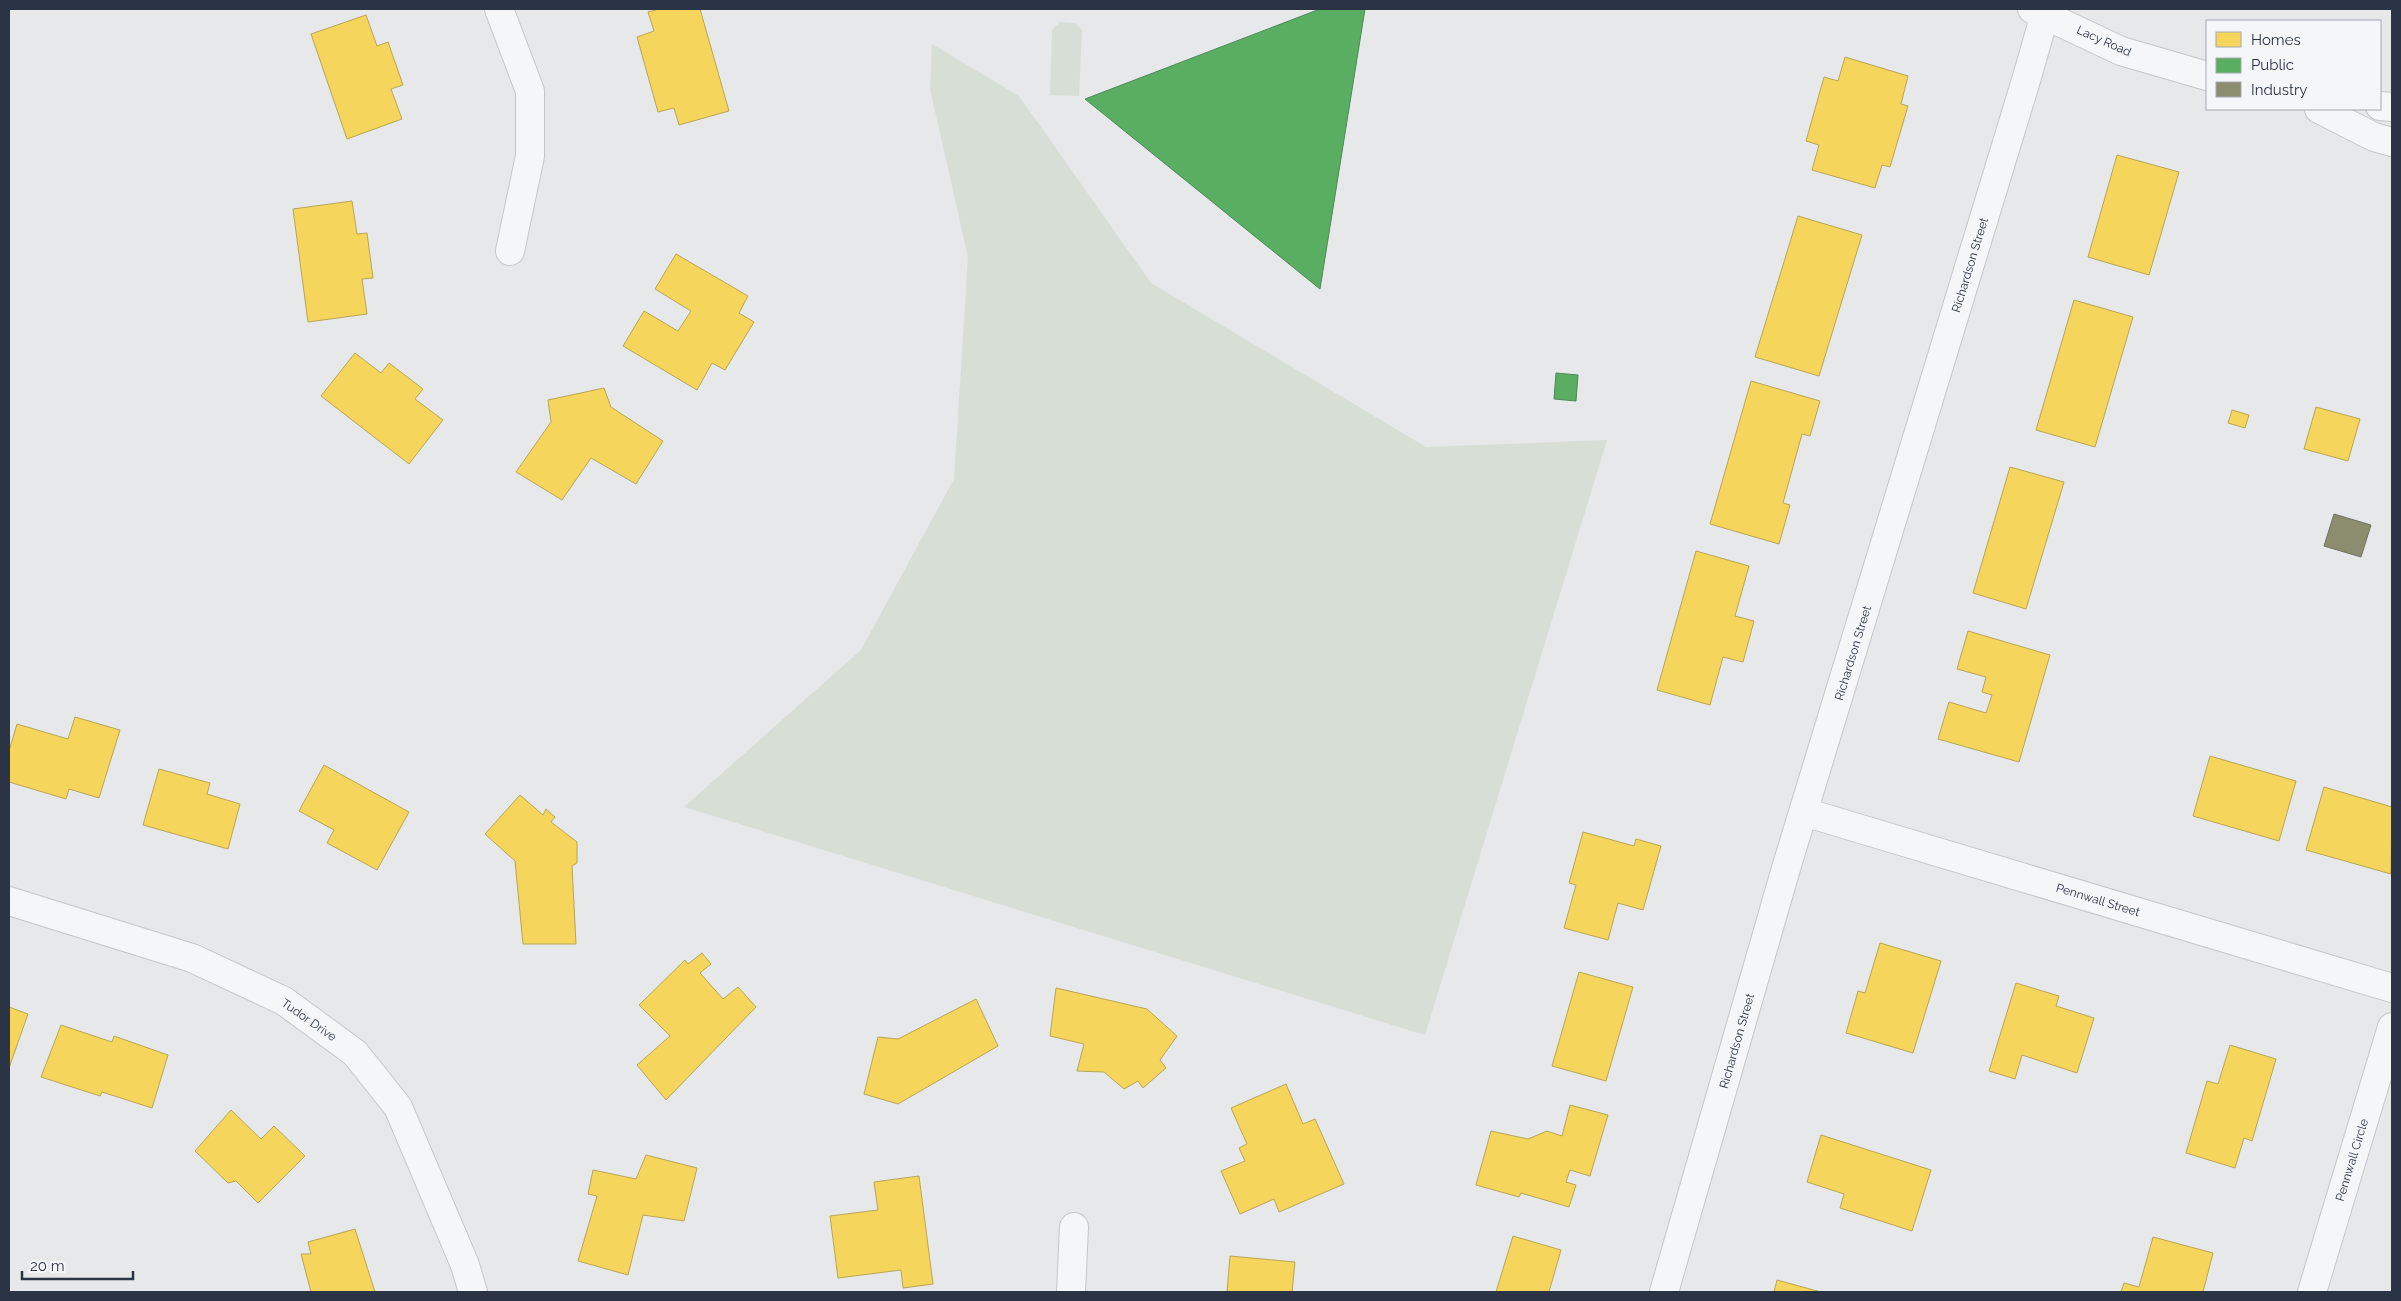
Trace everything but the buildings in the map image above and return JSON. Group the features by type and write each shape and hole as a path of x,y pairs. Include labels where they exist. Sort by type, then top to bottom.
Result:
{"street":[{"path":"499,9 530,91 530,156 510,251"},
{"name":"Lacy Road","path":"2043,10 2121,51 2206,76"},
{"name":"Richardson Street","path":"1664,1292 1804,812 2043,10"},
{"path":"2332,110 2374,137 2392,142"},
{"name":"Pennwall Street","path":"1804,812 2392,988"},
{"name":"Tudor Drive","path":"9,900 192,958 284,1001 355,1053 398,1107 464,1265 473,1292"},
{"name":"Pennwall Circle","path":"2312,1292 2392,1027"},
{"path":"1071,1292 1074,1227"}],"shaded area":[{"path":"1060,22 1075,23 1082,30 1079,96 1050,95 1052,30"},
{"path":"932,44 1019,96 1151,283 1426,447 1607,440 1425,1035 684,807 861,650 954,479 968,257 930,89"}]}
